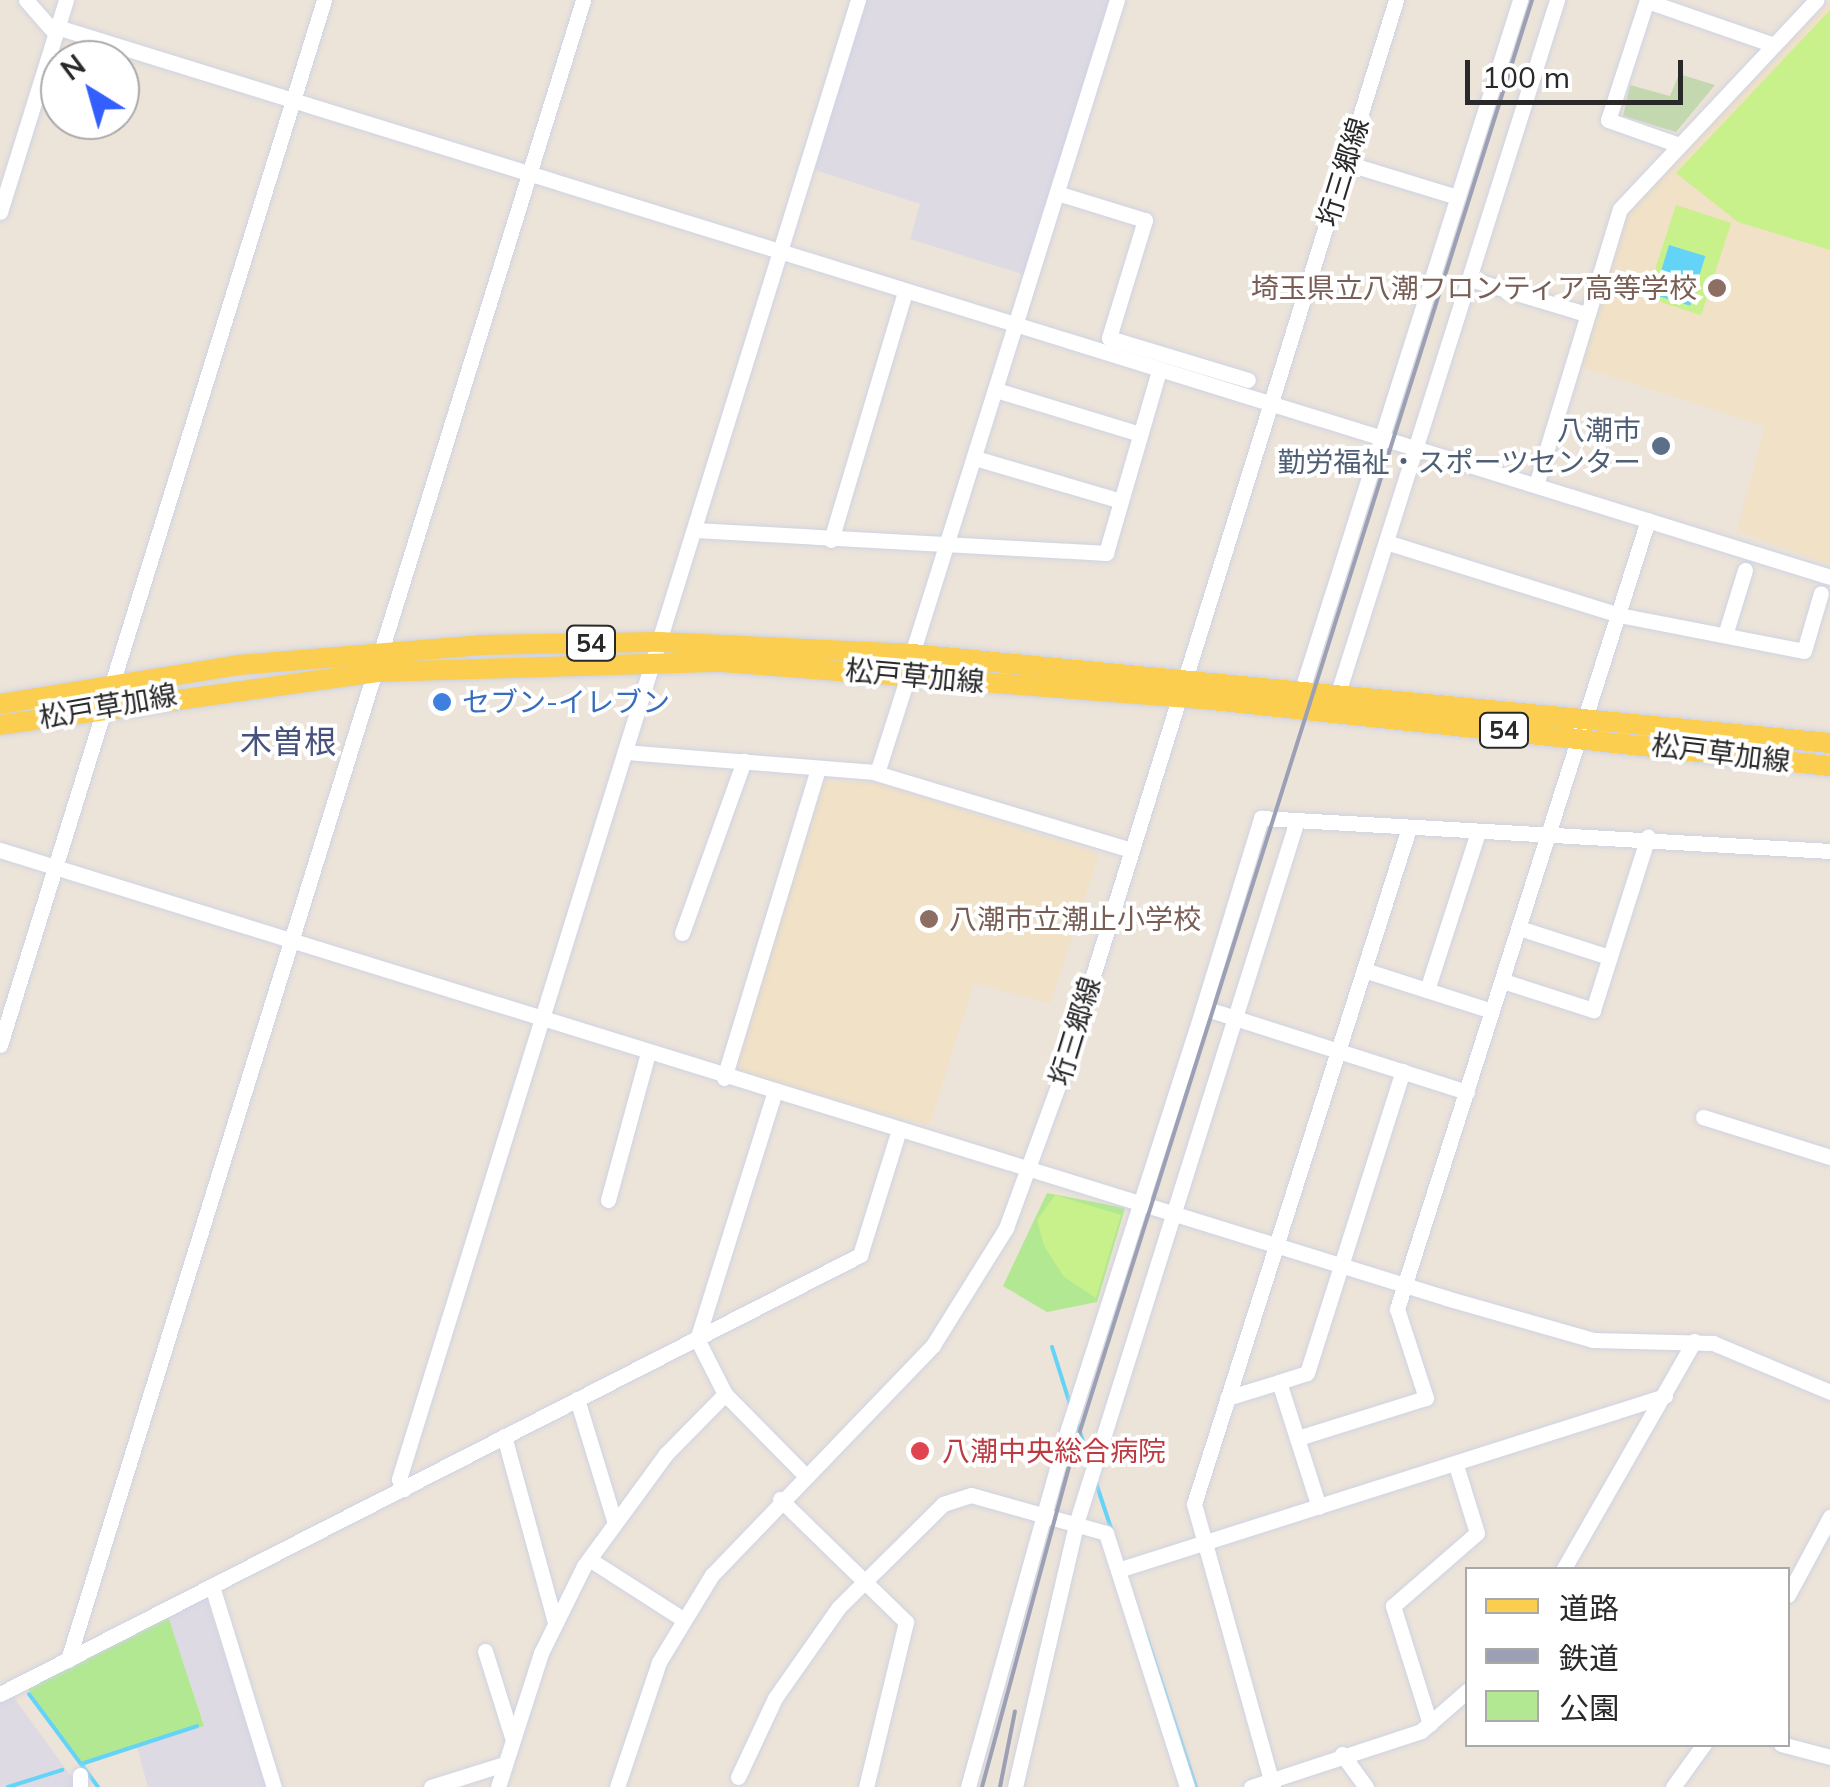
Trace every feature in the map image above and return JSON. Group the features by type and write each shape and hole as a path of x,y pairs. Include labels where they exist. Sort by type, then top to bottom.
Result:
{"main road":[{"name":"松戸草加線","path":"0,704 111,684 379,662 656,652 911,664 1584,729 1830,742"},
{"name":"松戸草加線","path":"0,725 379,662"},
{"name":"松戸草加線","path":"1182,690 1302,689 1338,693 1830,766"}],"street":[{"path":"26,0 56,30 293,98 1016,326 1248,380"},
{"path":"0,212 66,0"},
{"path":"0,1045 324,0"},
{"path":"68,1660 584,0"},
{"path":"404,1489 398,1479 858,0"},
{"path":"877,773 1117,0"},
{"name":"垳三郷線","path":"617,1787 683,1619 780,1499 957,1314 1030,1171 1396,0"},
{"path":"1302,689 1520,0"},
{"path":"1338,693 1557,0"},
{"path":"1679,145 1608,120 1647,0 1774,45"},
{"path":"1536,485 1620,209 1816,0"},
{"path":"1346,163 1457,197"},
{"path":"1057,193 1145,220 1107,346"},
{"path":"1470,279 1586,314"},
{"path":"830,540 905,291"},
{"path":"1107,346 1159,370 1830,577"},
{"path":"695,530 1106,553 1159,370"},
{"path":"996,390 1140,434"},
{"path":"975,458 1121,502"},
{"path":"1298,1438 1426,1398 1397,1309 1648,520"},
{"path":"1386,542 1620,614 1804,651 1821,593"},
{"path":"1725,634 1744,570"},
{"path":"625,752 877,773 1131,850"},
{"path":"682,933 744,761"},
{"path":"724,1078 818,769"},
{"path":"968,1787 1068,1428 1261,818 1408,831 1648,837 1830,851"},
{"path":"1016,1787 1076,1524 1297,820"},
{"path":"1271,1784 1194,1504 1408,831"},
{"path":"1428,990 1478,832"},
{"path":"1502,981 1593,1010 1648,837"},
{"path":"0,850 294,940 647,1056 1593,1340 1694,1342 1830,1392"},
{"path":"1519,928 1609,957"},
{"path":"1364,970 1492,1011"},
{"path":"1203,1008 1467,1092"},
{"path":"608,1200 647,1056"},
{"path":"1227,1398 1307,1373 1403,1072"},
{"path":"774,1094 697,1338 725,1394 804,1474"},
{"path":"1703,1118 1830,1157"},
{"path":"0,1694 860,1255 899,1130"},
{"path":"1566,1567 1694,1342"},
{"path":"1279,1382 1319,1507"},
{"path":"498,1787 512,1737 555,1623 589,1559 614,1520 725,1394"},
{"path":"1125,1567 1665,1396"},
{"path":"577,1399 614,1520"},
{"path":"504,1436 555,1623"},
{"path":"1430,1724 1393,1606 1477,1533 1456,1464"},
{"path":"738,1777 787,1678 865,1580 943,1504 971,1495 1106,1533 1125,1567 1186,1787"},
{"path":"780,1499 906,1622 866,1787"},
{"path":"1790,1590 1830,1517"},
{"path":"589,1559 683,1619"},
{"path":"212,1586 274,1787"},
{"path":"485,1651 512,1737"},
{"path":"1251,1787 1271,1784 1342,1754 1430,1724 1465,1693"},
{"path":"1790,1746 1830,1757"},
{"path":"1673,1787 1702,1747"},
{"path":"1342,1754 1366,1787"},
{"path":"432,1787 504,1764"}],"shaded area":[{"path":"866,0 1109,0 1025,275 910,239 920,204 815,170"},
{"name":"埼玉県立八潮フロンティア高等学校","path":"1830,1 1830,565 1737,531 1765,426 1578,366 1630,209"},
{"name":"八潮市立潮止小学校","path":"822,782 875,782 1099,854 1050,1003 974,983 929,1126 733,1070"},
{"path":"206,1597 267,1787 148,1787 137,1747 204,1725 168,1616"},
{"path":"12,1695 73,1779 73,1787 0,1787 0,1701"}],"green space":[{"path":"1830,10 1830,250 1738,222 1676,173"},
{"path":"1679,74 1715,85 1676,132 1623,116 1630,85 1670,96"},
{"path":"1676,205 1731,223 1701,315 1646,297"},
{"path":"1047,1193 1125,1208 1097,1302 1047,1312 1003,1286"},
{"path":"1055,1195 1121,1215 1096,1298 1064,1277 1044,1246 1037,1220"},
{"path":"168,1616 204,1726 83,1764 27,1688"}],"water":[{"path":"1669,245 1705,256 1690,306 1654,295"}],"waterway":[{"path":"1052,1347 1070,1404"},
{"path":"1077,1423 1089,1461"},
{"path":"1095,1480 1111,1528"},
{"path":"1145,1632 1196,1787"},
{"path":"29,1694 98,1787"},
{"path":"81,1764 197,1726"},
{"path":"8,1787 62,1770"}],"railway":[{"path":"982,1787 1073,1453 1532,0"},
{"path":"1000,1787 1015,1711"}],"place":[{"name":"埼玉県立八潮フロンティア高等学校","path":"1717,288"},
{"name":"八潮市 勤労福祉・スポーツセンター","path":"1661,446"},
{"name":"セブン-イレブン","path":"442,702"},
{"name":"八潮市立潮止小学校","path":"929,919"},
{"name":"八潮中央総合病院","path":"920,1451"}],"district":[{"name":"木曽根","path":"288,741"}]}
